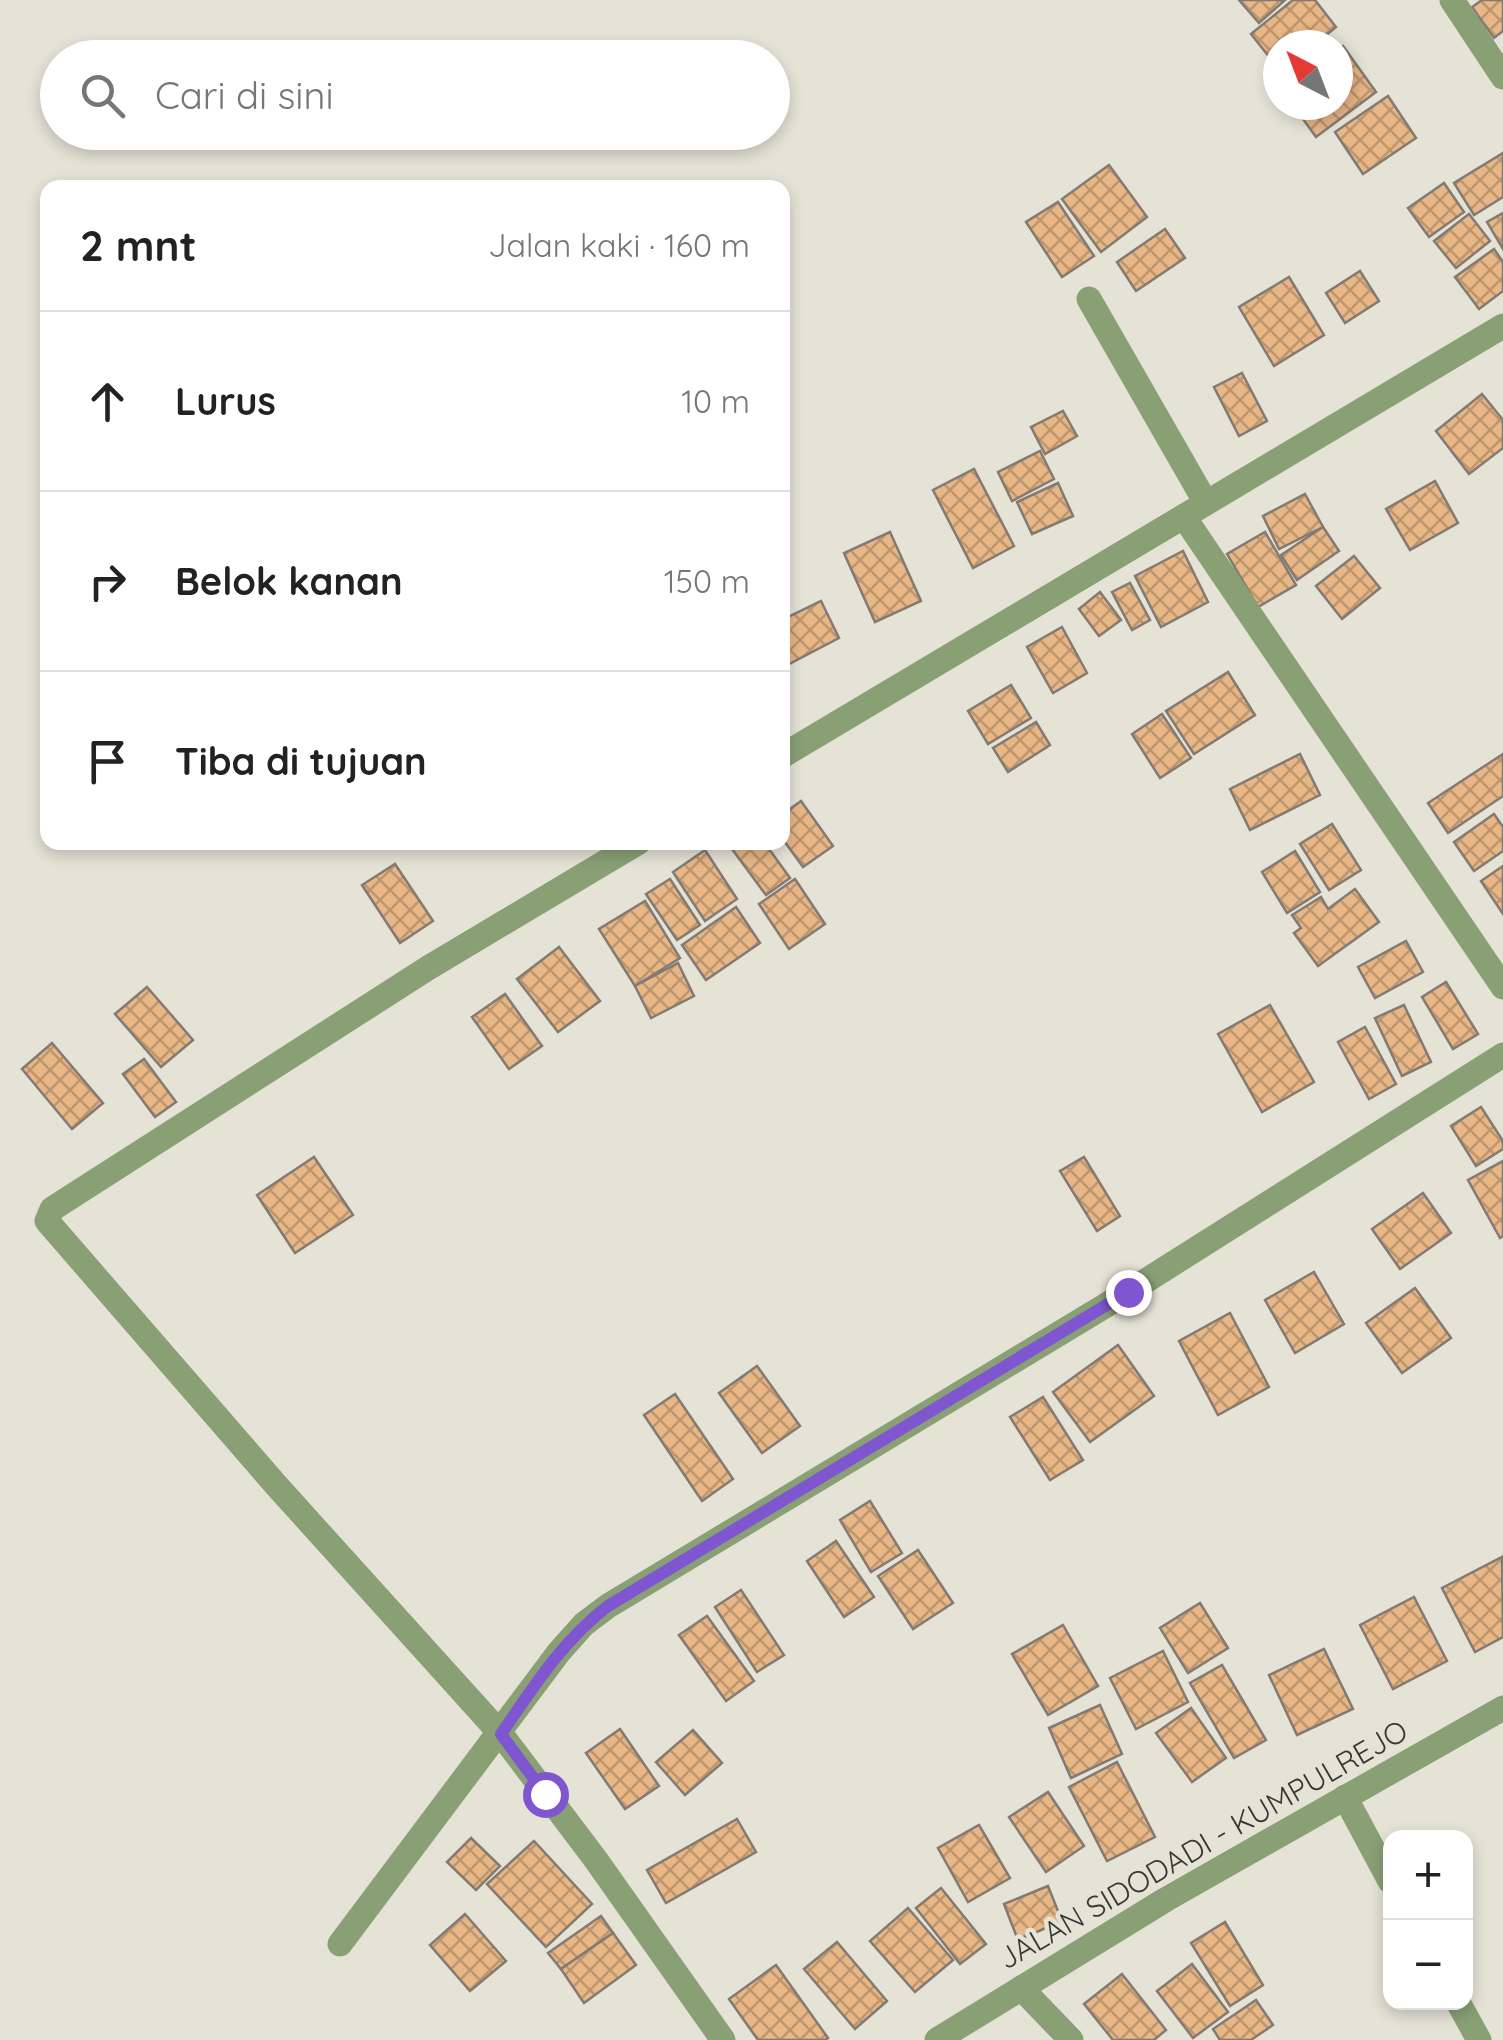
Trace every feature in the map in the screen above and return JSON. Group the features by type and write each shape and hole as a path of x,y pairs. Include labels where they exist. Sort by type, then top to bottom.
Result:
{"street":[{"path":"1452,0 1503,77"},
{"path":"1089,300 1206,503"},
{"path":"790,751 1503,326"},
{"path":"1184,516 1503,986"},
{"path":"626,850 412,978 52,1209 47,1218 276,1484 501,1734 723,2040"},
{"path":"340,1944 584,1624 1128,1292 1503,1056"},
{"name":"JALAN SIDODADI - KUMPULREJO","path":"937,2040 1165,1900 1503,1708"},
{"path":"1345,1798 1383,1867"},
{"path":"1021,1988 1072,2040"},
{"path":"1462,2010 1479,2040"}],"building":[{"path":"1239,0 1285,0 1259,23"},
{"path":"1293,0 1315,0 1336,27 1263,30 1263,49 1251,34"},
{"path":"1482,0 1503,0 1503,31 1494,38 1472,7"},
{"path":"1353,60 1376,92 1353,109"},
{"path":"1388,96 1416,138 1363,174 1335,132"},
{"path":"1304,120 1339,120 1316,137"},
{"path":"1503,153 1503,197 1474,215 1454,183"},
{"path":"1109,165 1147,217 1101,252 1062,199"},
{"path":"1444,183 1464,212 1429,237 1408,208"},
{"path":"1058,202 1094,256 1062,277 1026,222"},
{"path":"1503,213 1503,249 1487,222"},
{"path":"1469,214 1490,241 1456,268 1434,241"},
{"path":"1165,229 1185,258 1136,291 1117,262"},
{"path":"1494,249 1503,262 1503,291 1479,309 1455,277"},
{"path":"1360,271 1379,301 1345,323 1326,293"},
{"path":"1289,277 1324,335 1274,366 1239,307"},
{"path":"1242,373 1267,421 1239,436 1214,387"},
{"path":"1482,394 1503,420 1503,448 1469,474 1436,431"},
{"path":"1063,411 1077,436 1045,454 1031,427"},
{"path":"1040,451 1054,479 1012,501 998,472"},
{"path":"974,469 1014,546 973,568 933,490"},
{"path":"1435,481 1458,523 1410,550 1386,509"},
{"path":"1058,483 1073,516 1032,534 1017,502"},
{"path":"1305,494 1323,527 1279,549 1263,516"},
{"path":"1323,527 1339,551 1297,580 1281,555"},
{"path":"890,532 921,601 875,622 844,553"},
{"path":"1265,532 1296,585 1258,607 1227,554"},
{"path":"1183,551 1208,602 1161,627 1135,576"},
{"path":"1354,556 1380,588 1342,619 1316,586"},
{"path":"1130,583 1150,620 1132,630 1112,592"},
{"path":"1100,592 1121,620 1099,636 1079,609"},
{"path":"821,601 839,638 790,663 790,616"},
{"path":"1062,627 1087,673 1053,693 1027,647"},
{"path":"1228,672 1255,715 1194,754 1166,711"},
{"path":"1011,685 1031,718 988,744 968,711"},
{"path":"1162,714 1191,758 1160,778 1132,734"},
{"path":"1036,722 1050,745 1008,772 993,748"},
{"path":"1300,754 1320,795 1250,830 1230,789"},
{"path":"1503,754 1503,796 1448,833 1428,803"},
{"path":"801,801 833,846 803,867 790,849 790,809"},
{"path":"1494,814 1503,827 1503,851 1474,871 1454,842"},
{"path":"1332,824 1361,870 1329,890 1300,844"},
{"path":"705,850 737,899 705,921 673,872"},
{"path":"733,850 770,850 790,878 766,895"},
{"path":"1295,851 1320,892 1287,913 1262,872"},
{"path":"395,864 433,921 400,943 362,885"},
{"path":"1503,866 1503,914 1481,881"},
{"path":"670,879 700,925 677,940 646,894"},
{"path":"795,879 825,924 789,949 759,904"},
{"path":"1355,889 1379,922 1318,966 1294,933 1301,928 1292,915 1321,897 1328,909"},
{"path":"645,901 680,958 635,986 599,929"},
{"path":"736,907 760,943 706,980 682,945"},
{"path":"1406,941 1423,972 1375,998 1358,967"},
{"path":"559,947 600,1001 558,1032 517,979"},
{"path":"678,963 694,996 651,1018 635,986"},
{"path":"1446,982 1478,1034 1453,1049 1422,997"},
{"path":"147,987 193,1040 161,1067 115,1014"},
{"path":"505,994 542,1046 509,1069 472,1017"},
{"path":"1270,1005 1314,1082 1262,1112 1218,1034"},
{"path":"1404,1005 1431,1062 1402,1076 1375,1018"},
{"path":"1365,1027 1396,1084 1369,1099 1338,1042"},
{"path":"52,1043 103,1103 72,1129 22,1069"},
{"path":"144,1059 176,1102 155,1117 123,1074"},
{"path":"1481,1107 1503,1141 1503,1149 1476,1166 1451,1126"},
{"path":"314,1157 353,1215 295,1253 257,1195"},
{"path":"1084,1157 1120,1216 1097,1231 1060,1171"},
{"path":"1503,1161 1503,1236 1500,1238 1468,1180"},
{"path":"1423,1193 1451,1233 1400,1269 1372,1229"},
{"path":"1314,1272 1344,1324 1295,1353 1265,1300"},
{"path":"1415,1288 1451,1338 1402,1373 1366,1323"},
{"path":"1230,1313 1269,1387 1218,1415 1179,1341"},
{"path":"1118,1345 1154,1396 1090,1442 1053,1392"},
{"path":"757,1366 800,1426 762,1453 719,1393"},
{"path":"675,1394 733,1479 702,1501 644,1415"},
{"path":"1043,1397 1083,1460 1050,1480 1010,1417"},
{"path":"870,1501 902,1553 871,1572 840,1520"},
{"path":"836,1541 874,1597 844,1617 807,1561"},
{"path":"918,1550 953,1603 913,1629 878,1576"},
{"path":"1502,1557 1503,1637 1475,1652 1442,1588"},
{"path":"741,1590 784,1655 757,1672 715,1607"},
{"path":"1414,1597 1447,1661 1393,1689 1360,1625"},
{"path":"1200,1603 1228,1648 1188,1673 1160,1628"},
{"path":"707,1616 754,1681 726,1701 679,1635"},
{"path":"1063,1625 1098,1686 1048,1715 1012,1654"},
{"path":"1324,1649 1353,1709 1297,1735 1269,1675"},
{"path":"1163,1651 1188,1702 1136,1729 1110,1678"},
{"path":"1222,1665 1266,1740 1234,1758 1190,1683"},
{"path":"1100,1705 1122,1754 1071,1778 1049,1728"},
{"path":"1191,1708 1226,1758 1192,1782 1156,1733"},
{"path":"620,1729 659,1786 625,1809 586,1753"},
{"path":"693,1730 722,1763 685,1795 656,1762"},
{"path":"1117,1762 1155,1837 1107,1861 1069,1787"},
{"path":"1048,1792 1084,1846 1046,1872 1009,1817"},
{"path":"737,1819 756,1852 666,1903 647,1870"},
{"path":"979,1825 1010,1878 968,1902 938,1848"},
{"path":"471,1838 500,1866 476,1890 447,1862"},
{"path":"534,1841 592,1904 546,1947 487,1884"},
{"path":"1048,1886 1062,1921 1018,1940 1004,1904"},
{"path":"941,1888 986,1944 960,1964 916,1908"},
{"path":"908,1908 953,1960 915,1992 870,1941"},
{"path":"465,1914 506,1961 470,1991 430,1945"},
{"path":"601,1916 613,1933 561,1969 548,1953"},
{"path":"1225,1922 1263,1985 1230,2006 1191,1943"},
{"path":"613,1933 636,1965 584,2003 561,1969"},
{"path":"837,1942 887,2001 855,2029 804,1969"},
{"path":"1192,1964 1228,2012 1193,2038 1157,1991"},
{"path":"776,1965 828,2038 758,2040 729,1999"},
{"path":"1122,1974 1166,2030 1154,2040 1113,2040 1084,2004"},
{"path":"1256,2000 1273,2025 1251,2040 1220,2040 1213,2029"}],"route":[{"path":"545,1794 501,1734 559,1652 584,1624 1128,1292"}]}
